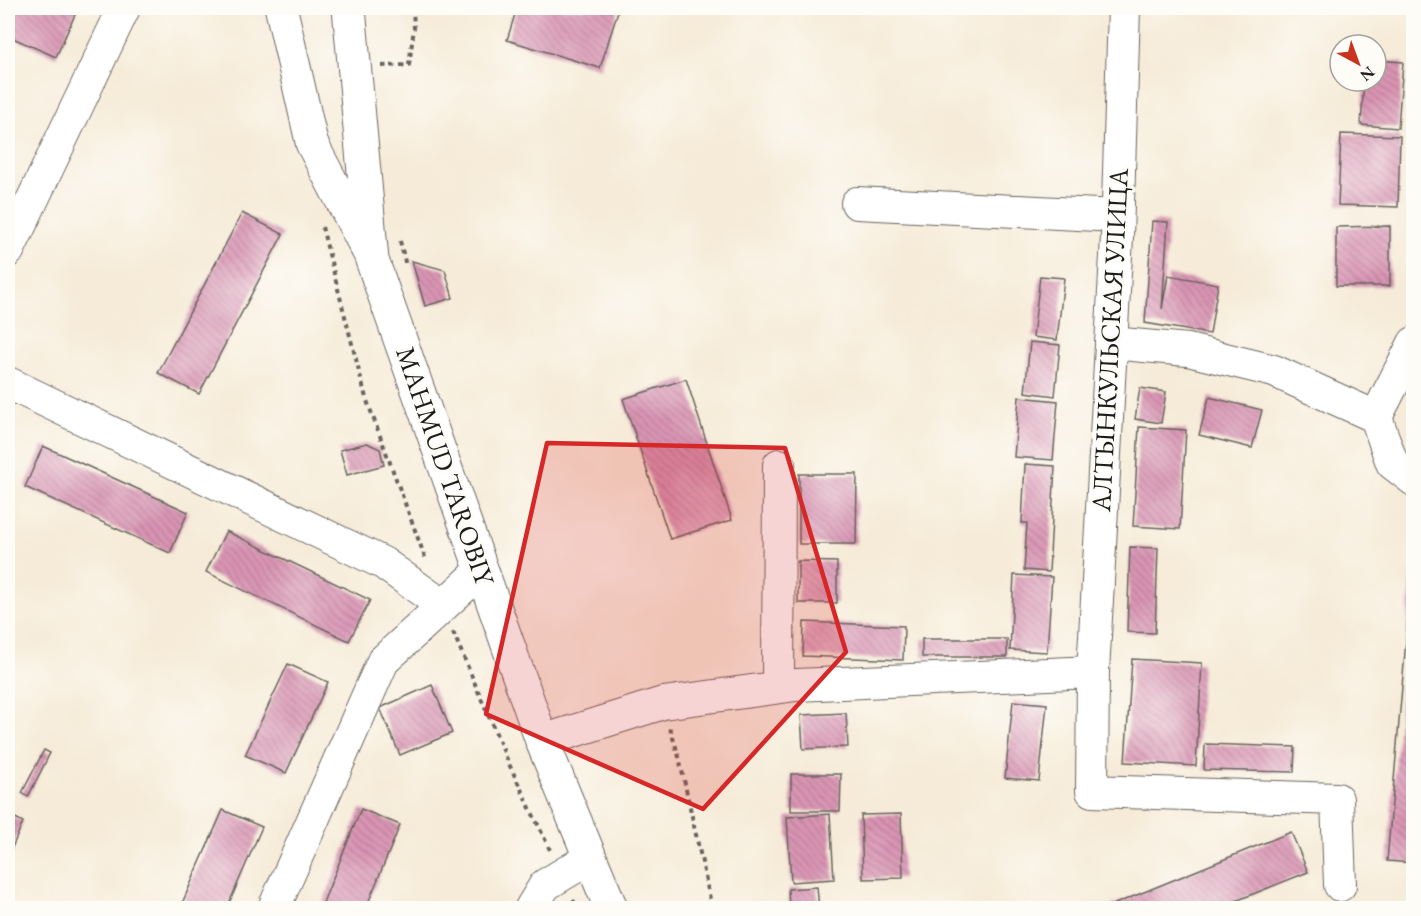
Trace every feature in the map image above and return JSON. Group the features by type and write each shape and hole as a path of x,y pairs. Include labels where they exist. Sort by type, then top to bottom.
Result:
{"main road":[{"name":"MAHMUD TAROBIY","path":"349,8 372,260 542,741 611,909"}],"street":[{"path":"8,251 124,8"},
{"path":"281,8 312,144 372,260"},
{"name":"АЛТЫНКУЛЬСКАЯ УЛИЦА","path":"1124,8 1117,216 1093,672 1092,791 1337,799 1340,885"},
{"path":"857,204 1117,216"},
{"path":"1111,343 1188,350 1274,371 1376,417"},
{"path":"1413,343 1376,417 1392,463 1413,480"},
{"path":"8,383 384,563 442,605"},
{"path":"778,687 779,465"},
{"path":"284,901 382,661 482,570"},
{"path":"542,741 663,703 778,687 1093,672"},
{"path":"531,909 545,885 590,858"}],"path":[{"path":"383,76 382,65 409,65 414,28 413,8"},
{"path":"321,220 366,398 427,561"},
{"path":"400,239 407,270"},
{"path":"442,605 509,764 577,909"},
{"path":"663,703 679,758 712,909"}],"highlighted area":[{"path":"547,443 785,448 846,652 703,809 486,714"}],"building":[{"path":"8,8 78,8 56,57 8,36"},
{"path":"517,8 619,8 600,68 507,40"},
{"path":"1388,61 1403,62 1398,128 1361,125 1363,93 1388,93"},
{"path":"1341,134 1400,136 1398,207 1338,205"},
{"path":"242,213 283,234 199,394 158,373"},
{"path":"1152,221 1168,222 1162,309 1168,275 1218,284 1210,334 1145,323"},
{"path":"1390,226 1390,286 1336,286 1336,227"},
{"path":"412,261 445,270 453,298 425,306"},
{"path":"1040,276 1064,278 1057,340 1033,337"},
{"path":"1030,342 1060,345 1055,396 1025,392"},
{"path":"686,379 732,520 670,539 623,399"},
{"path":"1140,388 1166,392 1161,423 1135,419"},
{"path":"1019,397 1058,401 1053,460 1014,457"},
{"path":"1209,397 1262,410 1252,448 1199,435"},
{"path":"1139,427 1186,430 1180,529 1133,526"},
{"path":"367,443 380,449 384,465 347,475 340,450"},
{"path":"43,446 188,512 170,553 25,487"},
{"path":"1025,464 1055,466 1049,572 1024,570 1027,523 1022,523"},
{"path":"799,474 857,474 856,544 799,544"},
{"path":"226,531 370,600 349,641 206,572"},
{"path":"1130,547 1158,548 1155,633 1127,632"},
{"path":"798,561 837,562 837,603 798,603"},
{"path":"1412,571 1414,571 1414,863 1387,861"},
{"path":"1014,575 1052,577 1047,652 1010,650"},
{"path":"804,622 904,626 903,660 803,656"},
{"path":"922,639 1007,639 1007,657 922,657"},
{"path":"1132,659 1202,663 1196,766 1125,762"},
{"path":"288,664 328,682 286,773 245,755"},
{"path":"432,685 452,733 400,755 380,708"},
{"path":"1013,701 1047,704 1039,781 1005,778"},
{"path":"846,713 848,747 803,749 801,715"},
{"path":"1205,744 1295,747 1294,772 1204,770"},
{"path":"44,750 50,753 28,797 22,793"},
{"path":"791,774 841,774 840,811 791,811"},
{"path":"361,809 400,825 366,908 330,908 322,905"},
{"path":"223,810 262,827 227,908 180,908"},
{"path":"8,814 23,822 8,857"},
{"path":"830,814 834,879 791,882 787,817"},
{"path":"901,814 903,878 863,879 861,815"},
{"path":"1291,832 1308,872 1218,908 1105,908"},
{"path":"817,887 819,908 789,908 788,889"}]}
